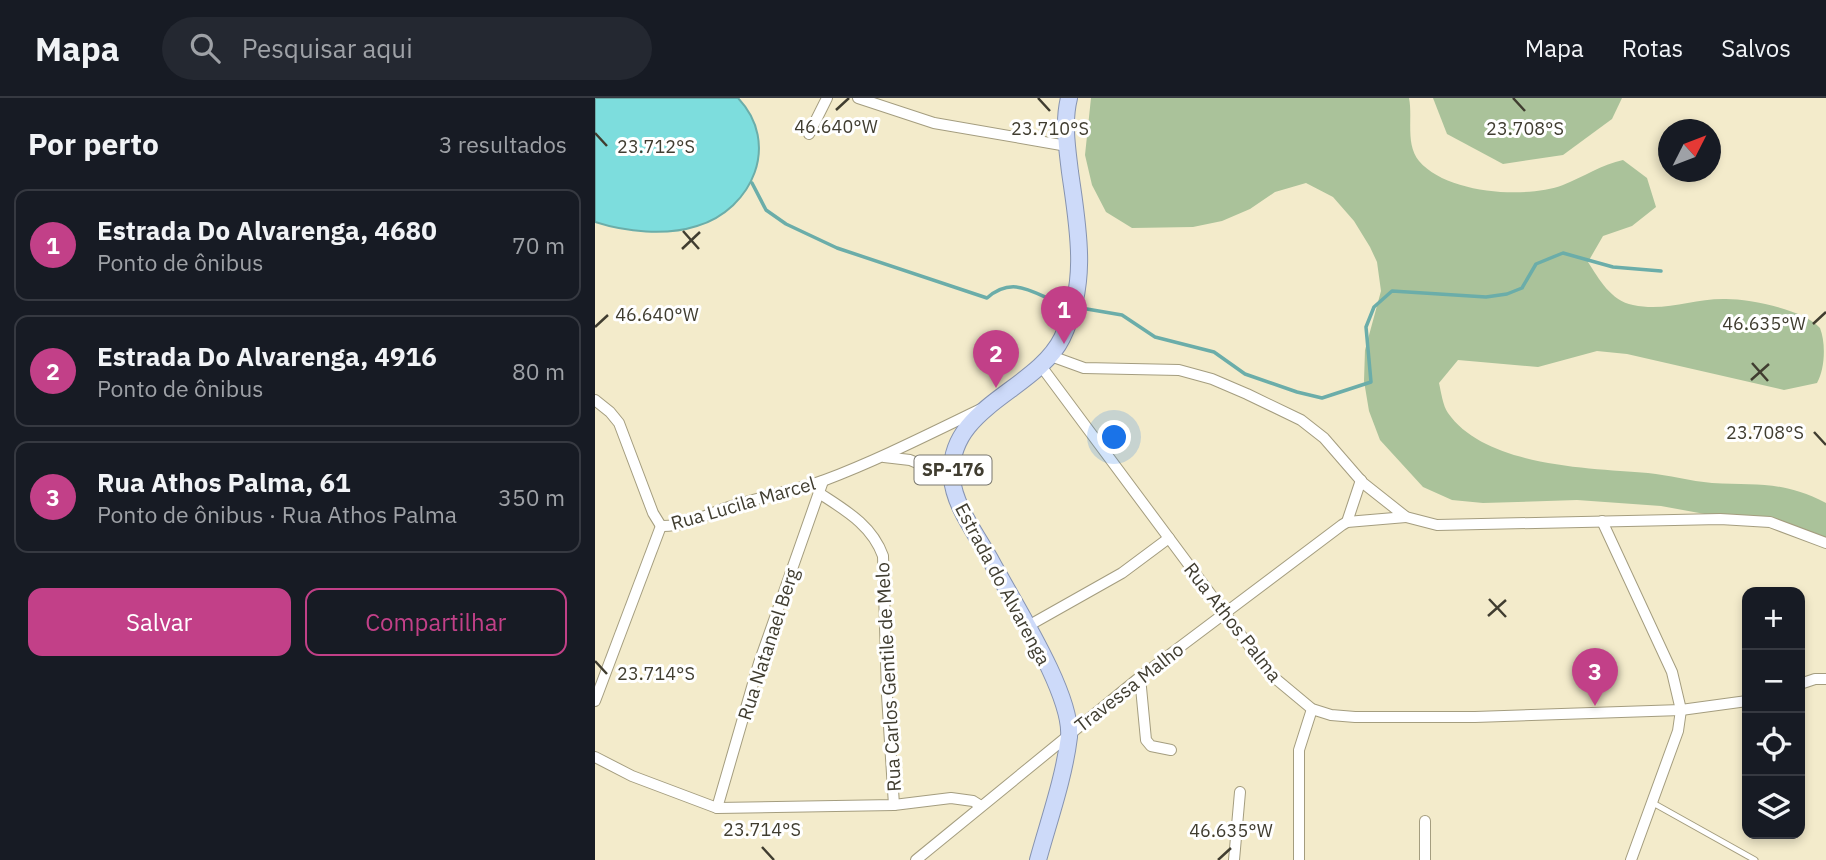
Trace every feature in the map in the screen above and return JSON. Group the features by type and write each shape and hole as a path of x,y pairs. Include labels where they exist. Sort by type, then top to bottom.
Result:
{"main road":[{"name":"Estrada do Alvarenga","path":"1038,860 1069,735 1063,702 1028,626 959,503 952,478 957,446 978,415 1046,361 1068,325 1081,256 1067,146 1066,112 1069,98"}],"street":[{"path":"809,134 827,98"},
{"path":"858,98 934,123 1067,146"},
{"path":"1046,361 1084,368 1179,370 1212,379 1301,420 1324,438 1361,480 1406,517"},
{"name":"Rua Athos Palma","path":"1046,361 1224,614 1270,674 1312,709 1331,715 1355,717 1462,717 1681,710 1742,702"},
{"name":"Rua Lucila Marcel","path":"598,405 618,423 648,503 661,526 697,519 729,507 823,481 881,457 991,404"},
{"path":"881,457 910,460 952,478"},
{"path":"1361,480 1347,522 1406,517 1437,525 1720,519 1770,522 1826,543"},
{"name":"Rua Natanael Berg","path":"717,808 764,650 823,481"},
{"name":"Rua Carlos Gentile de Melo","path":"819,494 850,513 866,527 883,556 887,695 894,805"},
{"path":"1602,521 1672,672 1681,710 1678,731 1630,860"},
{"name":"Travessa Malho","path":"916,860 1139,677 1347,522"},
{"path":"595,701 661,526"},
{"path":"1028,626 1122,573 1168,538"},
{"path":"1139,677 1146,740 1156,748 1171,750"},
{"path":"1805,682 1815,679 1826,680"},
{"path":"1299,860 1299,750 1312,709"},
{"path":"595,757 632,776 717,808 894,805 951,798 973,801 981,806"},
{"path":"1234,860 1240,792"},
{"path":"1425,821 1425,860"}],"lane":[{"path":"1653,803 1755,860"}],"green space":[{"path":"1091,98 1409,98 1412,147 1419,161 1448,181 1488,191 1529,192 1547,189 1623,160 1647,178 1656,207 1632,226 1603,236 1588,262 1606,288 1625,303 1645,307 1733,299 1775,306 1802,316 1820,328 1822,334 1823,363 1817,383 1784,390 1627,354 1597,351 1538,367 1458,360 1439,383 1446,410 1465,431 1487,444 1540,461 1712,483 1783,487 1796,491 1826,503 1826,541 1754,523 1661,506 1577,500 1483,503 1452,500 1423,487 1380,440 1369,411 1364,381 1365,350 1381,291 1377,262 1354,221 1333,197 1306,183 1275,192 1250,209 1222,221 1193,227 1132,228 1106,212 1092,185 1085,155"},
{"path":"1433,98 1622,98 1612,119 1563,155 1503,164 1447,134"}],"water":[{"path":"595,98 738,98 751,116 758,135 759,154 755,172 746,190 733,205 717,217 685,229 646,232 595,222"}],"waterway":[{"path":"752,183 766,210 786,224 837,248 987,298 1004,288 1012,287 1028,290 1054,301"},
{"path":"1081,308 1122,315 1155,337 1214,352 1245,374 1322,398 1371,382 1366,327 1374,307 1392,291 1486,297 1507,294 1522,288 1536,264 1563,253 1613,267 1661,271"}],"place":[{"name":"Estrada Do Alvarenga, 4680","path":"1064,344"},
{"name":"Estrada Do Alvarenga, 4916","path":"996,388"},
{"name":"Rua Athos Palma, 61","path":"1595,706"}]}
